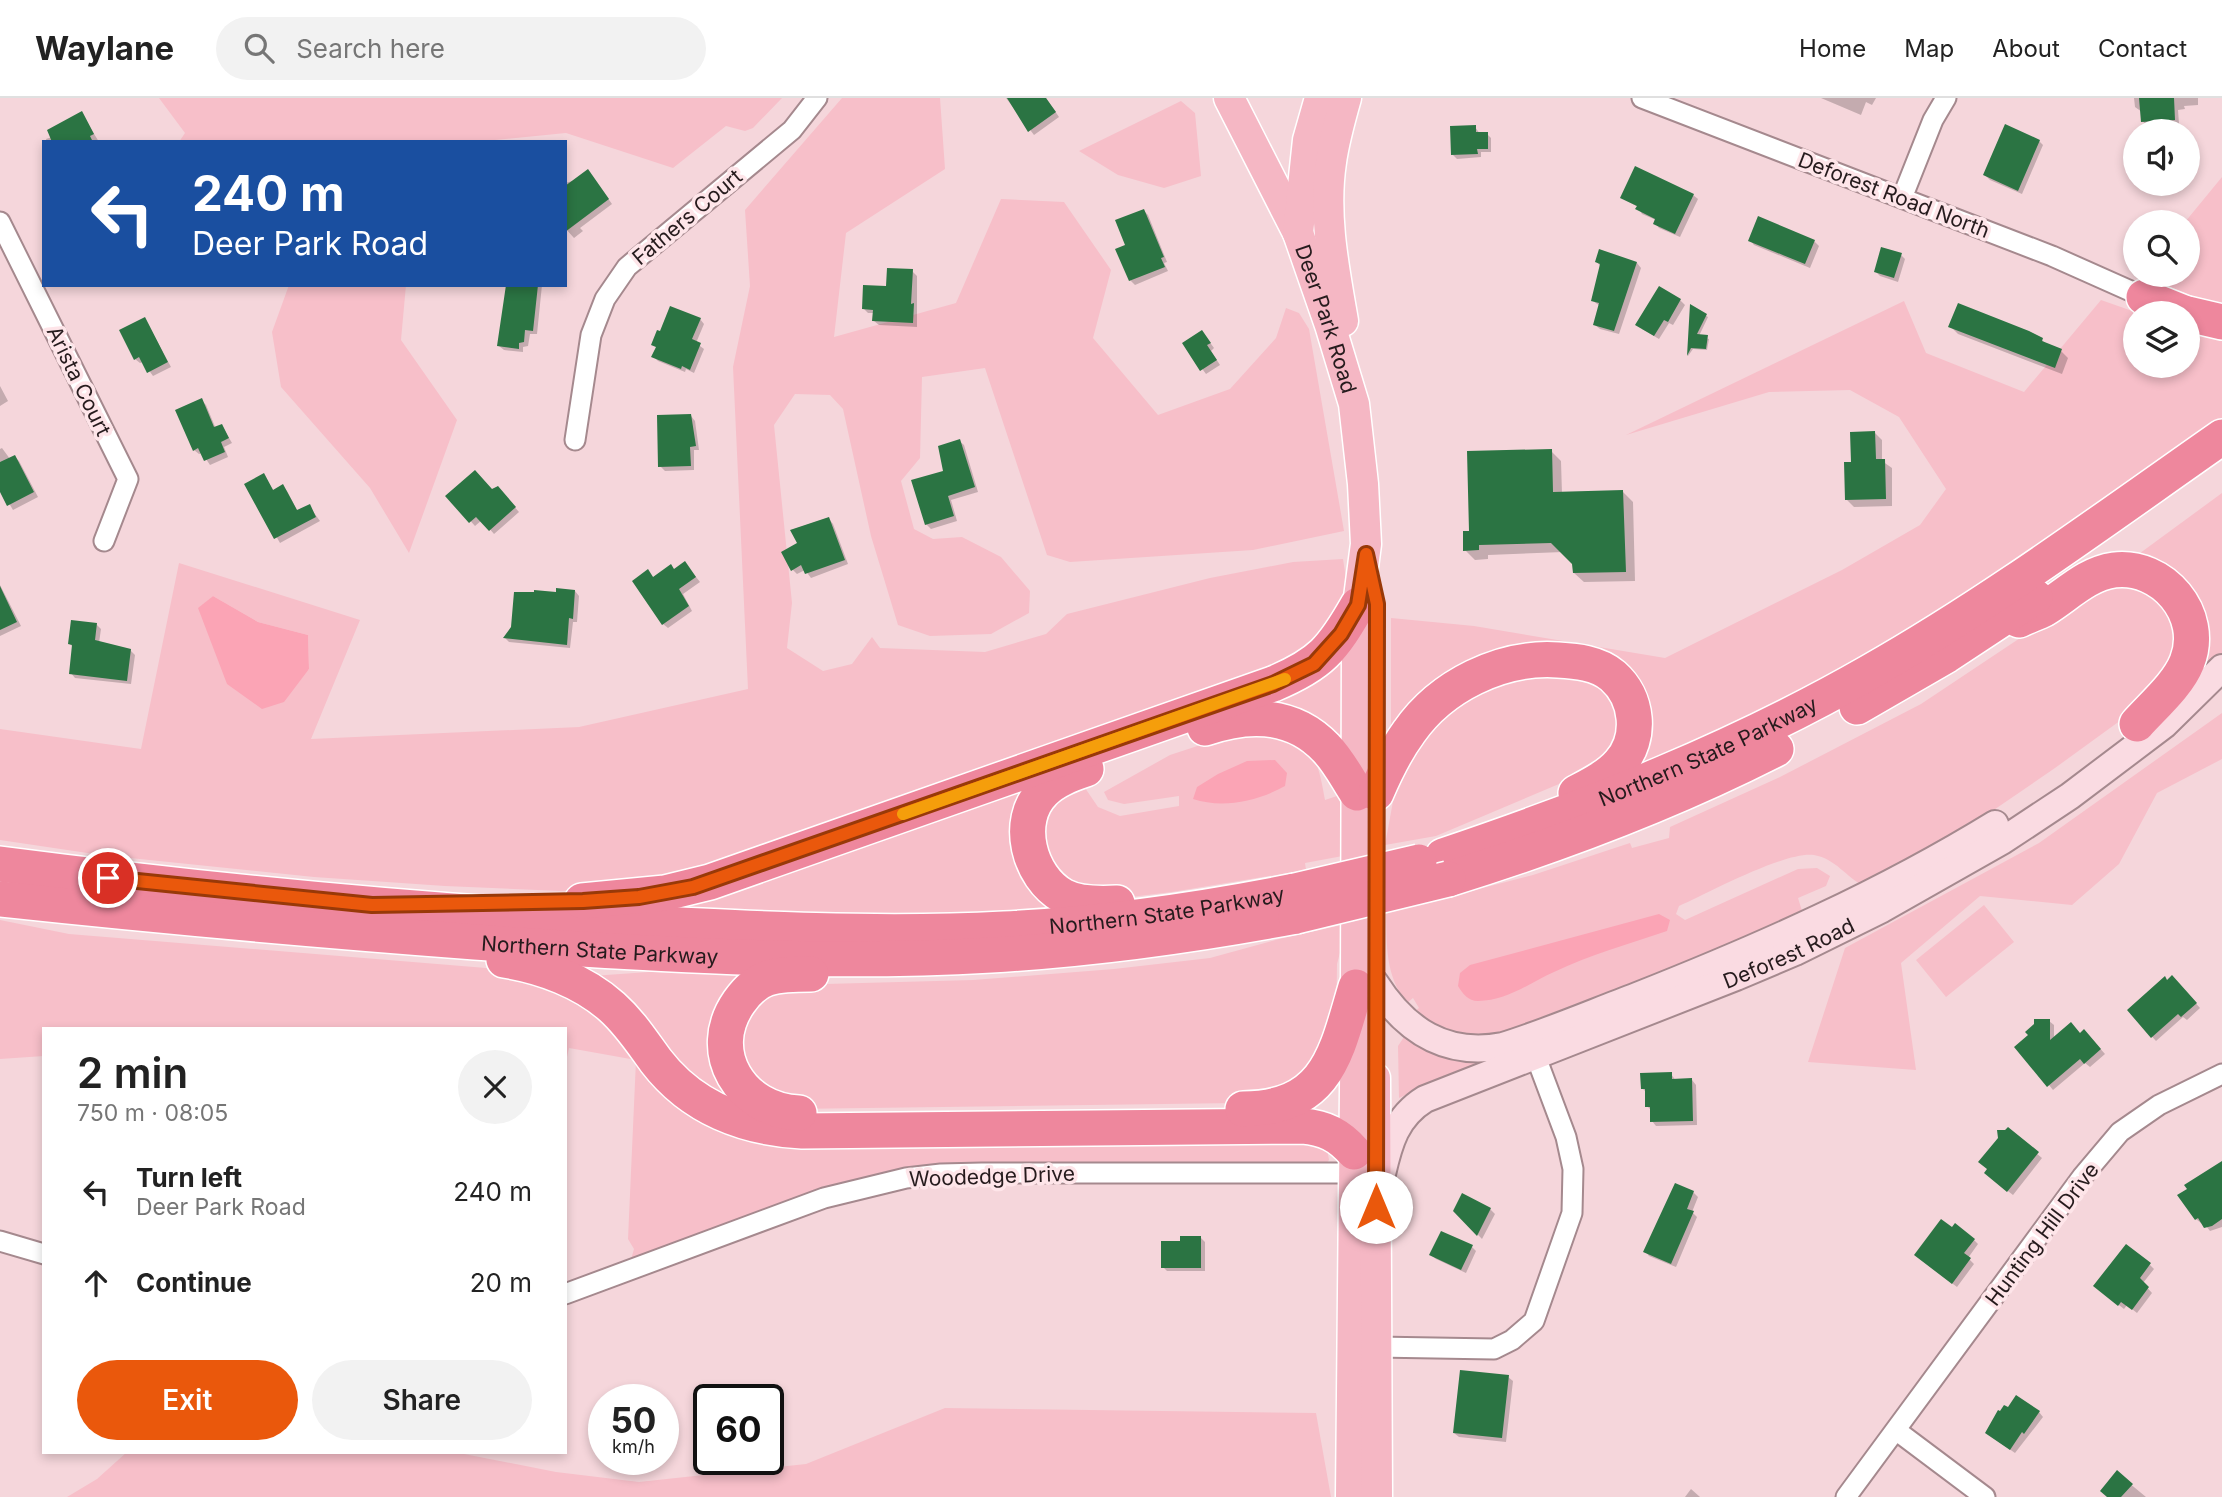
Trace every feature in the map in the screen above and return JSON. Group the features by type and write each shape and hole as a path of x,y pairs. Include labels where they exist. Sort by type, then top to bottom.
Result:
{"highway":[{"path":"2144,297 2154,301"},
{"path":"2200,317 2222,322"},
{"name":"Northern State Parkway","path":"1445,867 1552,819 1645,783 1738,741 1825,697 1969,612 2222,437"},
{"name":"Northern State Parkway","path":"0,900 325,932 723,955 865,958 989,955 1161,938 1445,867 1544,848 1637,814 1815,729 1947,655 2030,601 2222,467"},
{"path":"1947,655 2044,608 2081,583 2102,573 2134,570 2153,576 2172,591 2185,610 2191,631 2190,650 2188,660 2177,680 2137,724"},
{"path":"372,905 611,899 665,893 710,882 1290,677 1323,656 1341,634 1358,605"},
{"path":"1246,900 1099,904 1064,896 1038,871 1029,849 1028,824 1035,803 1054,783 1080,771 1226,721 1259,717 1287,723 1315,738 1366,793 1416,722 1437,701 1471,679 1512,664 1551,659 1588,664 1613,676 1628,695 1635,718 1632,738 1622,761 1614,770 1583,789 1445,867"},
{"name":"Northern State Parkway","path":"0,864 372,905 637,923 804,929 952,930 1145,916 1246,900 1295,903"},
{"path":"325,932 455,956 516,962 570,981 591,991 612,1006 634,1029 667,1073 688,1092 727,1116 755,1126 802,1131 1303,1126 1331,1132 1345,1142 1354,1162"},
{"path":"989,955 872,973 768,978 749,990 731,1017 726,1047 734,1074 740,1085 757,1101 778,1111 790,1113 1267,1108 1294,1099 1326,1073 1366,985"}],"main road":[{"name":"Deer Park Road","path":"1228,98 1298,233 1354,404 1363,484 1366,554 1377,604 1366,793"},
{"path":"1298,233 1308,141 1320,98"},
{"path":"1346,98 1331,163 1328,195 1333,263 1346,334 1354,404"},
{"name":"Deer Park Road","path":"1366,554 1358,605 1366,793 1366,985 1376,1207 1377,1497"},
{"name":"Deer Park Road","path":"1350,1497 1354,1162 1366,985"}],"street":[{"name":"Fathers Court","path":"575,440 591,335 606,299 627,267 792,130 817,98"},
{"name":"Deforest Road North","path":"1642,98 2052,256 2144,297"},
{"path":"1902,198 1933,120 1946,98"},
{"name":"Arista Court","path":"0,222 128,479 104,541"},
{"name":"Deforest Road","path":"1366,985 1386,1000 1404,1021 1436,1040 1458,1047 1479,1049 1516,1042 1746,953 1847,906 2008,816 2137,724 2220,671"},
{"name":"Deforest Road","path":"1376,1207 1388,1145 1397,1126 1408,1111 1434,1094 1536,1057 1795,952 1939,878 2002,841 2112,765 2181,710 2220,671"},
{"path":"1376,1347 1494,1349 1512,1340 1534,1321 1572,1213 1573,1202 1573,1169 1566,1137 1536,1057"},
{"name":"Hunting Hill Drive","path":"1846,1497 2082,1177 2120,1132 2159,1105 2222,1074"},
{"name":"Woodedge Drive","path":"567,1293 799,1206 864,1187 915,1177 1354,1162"},
{"path":"0,1241 42,1253"},
{"path":"1896,1431 1985,1497"}],"shaded area":[{"path":"159,98 782,98 753,128 745,131 726,126 673,168 566,133 495,140 180,140 185,133"},
{"path":"842,98 940,98 945,169 846,233 834,337 956,303 1001,199 1064,202 1111,270 1093,338 1158,415 1230,389 1276,338 1286,308 1299,313 1309,329 1344,531 1253,550 1070,562 1047,555 985,368 922,377 920,458 901,481 914,529 933,539 962,537 1001,557 1030,591 1029,613 991,634 930,636 898,625 871,536 843,409 830,395 795,394 774,425 792,603 787,648 823,671 852,664 872,637 880,648 985,652 1046,634 1067,614 1210,578 1293,562 1343,559 1347,585 1342,614 1309,659 653,885 561,891 314,877 101,855 0,840 0,729 141,749 179,563 360,620 311,739 579,727 748,689 733,367 750,286 745,210","holes":["213,596 258,622 308,635 309,670 207,627 199,608"]},
{"path":"1181,101 1195,113 1201,176 1164,188 1118,175 1079,151"},
{"path":"2222,177 2222,311 2160,287 2200,287 2200,210 2195,210"},
{"path":"288,287 406,287 401,340 457,420 409,553 370,488 281,387 272,332"},
{"path":"2101,300 2123,308 2123,378 2200,378 2200,330 2222,334 2222,426 1923,632 1637,776 1648,716 1568,653 1391,727 1391,618 1474,626 1665,658 1842,570 1920,525 1946,489 1899,417 1850,390 1769,392 1626,435 1904,301 1926,353 2024,392"},
{"path":"2222,493 2222,656 2201,674 2202,639 2132,559"},
{"path":"2137,584 2179,622 2161,691 1963,831 1864,886 1829,860 1814,855 1785,859 1766,866 1679,906 1676,914 1685,920 1798,869 1817,868 1830,876 1826,886 1798,898 1802,911 1787,922 1495,1038 1461,1036 1443,1031 1415,1011 1419,1008 1413,998 1407,1003 1400,992 1389,960 1386,913 1533,875 1630,843 1632,848 1669,838 1670,827 1780,777 1921,704 2098,586"},
{"path":"213,596 258,622 308,635 309,669 284,702 262,709 227,684 198,608"},
{"path":"1338,663 1344,665 1349,744 1264,700"},
{"path":"1570,675 1604,684 1623,707 1616,758 1586,768 1559,784 1436,836 1385,845 1398,774 1423,735 1466,700 1513,680"},
{"path":"2222,713 2222,759 2157,793 2119,864 2072,905 1980,896 1901,963 1916,1070 1808,1062 1845,948 2039,843"},
{"path":"1277,731 1300,745 1313,757 1320,774 1325,800 1343,794 1348,855 1305,863 1306,870 1114,899 1074,889 1049,870 1039,835 1050,805 1083,785 1098,807 1120,816 1179,806 1179,796 1124,804 1108,800 1104,792 1170,755 1240,732"},
{"path":"1275,760 1287,773 1285,786 1275,791 1240,802 1216,803 1193,799 1197,787 1218,774 1247,761"},
{"path":"1033,783 1051,903 1047,913 985,919 661,912"},
{"path":"1984,905 2014,942 1946,997 1916,960"},
{"path":"1659,914 1670,920 1667,931 1581,960 1508,995 1474,1001 1458,986 1460,973 1470,965"},
{"path":"0,920 69,934 486,968 532,978 582,1001 715,1123 1318,1140 1327,1149 1329,1160 1326,1164 892,1172 815,1191 630,1263 634,1249 628,1239 636,1060 569,1048 567,1057 567,1027 42,1027 42,1056 0,1059"},
{"path":"1346,924 1337,964 1336,1032 1305,1084 1237,1103 791,1109 744,1070 739,1035 755,1002 789,985 973,980 1114,969 1210,958"},
{"path":"677,970 756,972 736,995 736,1095 727,1111 592,976"},
{"path":"1404,1037 1444,1056 1487,1065 1437,1081 1399,1098 1398,1046"},
{"path":"945,1408 1316,1413 1331,1497 67,1497 97,1479 125,1454 464,1454 556,1472 639,1482 704,1475 784,1475 784,1466 806,1464"}],"building":[{"path":"1007,98 1046,98 1056,112 1028,132"},
{"path":"2139,98 2174,98 2175,119 2141,119"},
{"path":"82,111 94,134 90,136 92,140 51,140 47,130"},
{"path":"2005,124 2040,140 2018,191 1983,175"},
{"path":"1476,125 1476,132 1488,132 1488,149 1477,149 1478,154 1451,155 1450,126"},
{"path":"1635,166 1694,194 1675,234 1653,224 1655,219 1620,198"},
{"path":"588,169 609,199 567,230 567,185"},
{"path":"1144,209 1164,257 1161,258 1165,267 1129,281 1115,249 1125,245 1115,220"},
{"path":"1758,216 1815,240 1805,264 1748,241"},
{"path":"1881,247 1902,253 1894,278 1874,272"},
{"path":"1599,249 1637,262 1614,331 1593,325 1599,303 1591,301 1600,264 1595,262"},
{"path":"887,268 913,269 913,323 872,321 873,310 862,309 863,285 886,286"},
{"path":"1659,286 1681,299 1668,322 1664,320 1654,336 1635,325"},
{"path":"506,287 538,287 533,331 525,330 524,342 519,343 519,349 497,346"},
{"path":"1958,303 2029,331 2043,338 2042,341 2062,349 2055,368 1948,327"},
{"path":"1690,304 1707,314 1697,334 1708,335 1706,349 1691,348 1687,356"},
{"path":"670,306 701,318 692,339 701,343 690,370 651,357 656,347 651,345"},
{"path":"145,317 168,362 147,373 139,357 134,360 119,330"},
{"path":"1202,330 1211,343 1207,345 1217,360 1200,371 1182,343"},
{"path":"202,398 214,427 222,424 229,438 221,442 225,452 204,461 198,448 193,451 175,410"},
{"path":"691,414 696,446 690,447 691,466 658,467 657,415"},
{"path":"1875,431 1876,459 1885,459 1886,499 1845,500 1844,462 1851,462 1850,432"},
{"path":"960,439 975,487 948,496 954,516 925,525 911,480 943,471 938,446"},
{"path":"1552,449 1553,492 1623,490 1626,572 1573,573 1572,564 1551,543 1479,545 1479,550 1463,551 1463,531 1469,531 1467,451"},
{"path":"15,455 34,492 7,506 0,492 0,462"},
{"path":"475,470 492,489 498,486 516,507 489,531 476,517 469,523 445,496"},
{"path":"264,473 273,490 283,484 297,510 310,504 316,517 274,539 244,484"},
{"path":"829,517 845,560 805,574 801,565 791,571 781,552 797,543 790,530"},
{"path":"685,561 696,577 679,589 689,606 662,625 632,581 648,569 653,577 671,564 674,569"},
{"path":"0,586 17,622 0,630"},
{"path":"556,588 575,590 573,619 569,618 567,645 503,638 511,627 514,592 556,592"},
{"path":"71,620 97,623 95,640 131,649 127,681 69,674 72,645 68,644"},
{"path":"2172,975 2197,1003 2181,1017 2178,1014 2151,1038 2127,1010 2165,976 2167,980"},
{"path":"2034,1019 2050,1019 2050,1040 2071,1022 2080,1033 2084,1029 2101,1049 2084,1064 2080,1059 2047,1087 2014,1047 2028,1035 2025,1032 2034,1024"},
{"path":"1672,1072 1672,1079 1692,1078 1693,1121 1650,1122 1650,1107 1645,1107 1645,1089 1641,1089 1640,1073"},
{"path":"2008,1127 2039,1152 2007,1192 1984,1173 1987,1169 1978,1162 1998,1138 1997,1130 2005,1130"},
{"path":"2222,1161 2222,1219 2204,1228 2177,1195 2187,1189 2184,1185"},
{"path":"1675,1183 1694,1191 1687,1209 1694,1211 1671,1264 1643,1252"},
{"path":"1462,1193 1491,1208 1477,1236 1453,1211"},
{"path":"1941,1219 1952,1227 1955,1223 1975,1239 1964,1253 1971,1258 1952,1284 1914,1255"},
{"path":"1441,1231 1473,1245 1461,1270 1429,1255"},
{"path":"1180,1236 1201,1236 1201,1268 1161,1268 1161,1241 1180,1241"},
{"path":"2126,1244 2151,1263 2140,1278 2149,1287 2132,1310 2121,1302 2118,1306 2093,1286"},
{"path":"1460,1370 1509,1375 1502,1438 1453,1433"},
{"path":"2016,1395 2040,1411 2010,1450 1985,1433 1998,1410 2004,1405 2008,1407"},
{"path":"2117,1470 2133,1484 2121,1497 2107,1497 2100,1491"}],"slow traffic":[{"path":"903,814 1285,679"}],"route":[{"path":"108,878 372,905 583,901 639,897 693,887 1273,684 1303,671 1323,656 1341,634 1358,605 1366,554 1377,604 1376,1207"}]}
